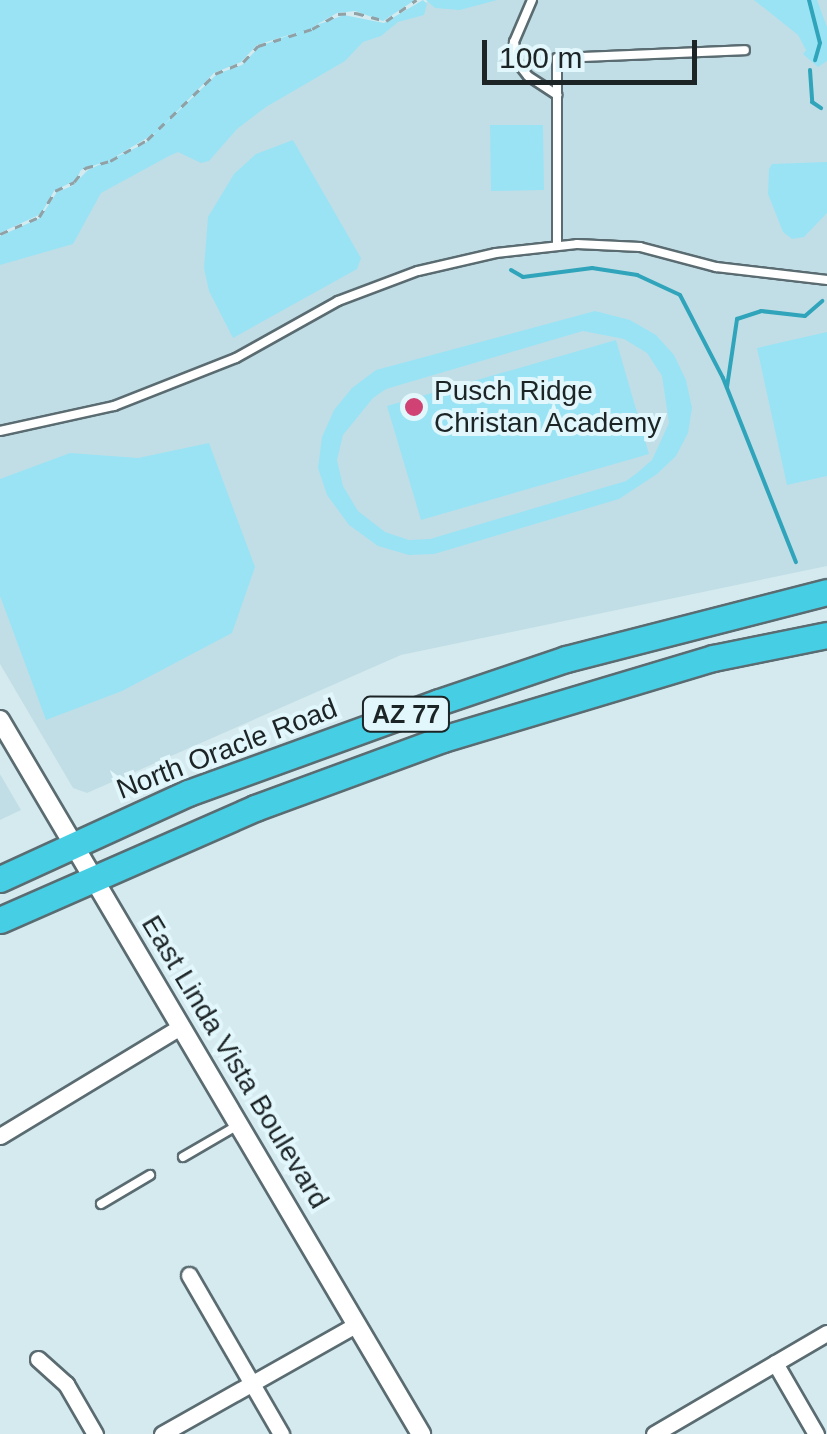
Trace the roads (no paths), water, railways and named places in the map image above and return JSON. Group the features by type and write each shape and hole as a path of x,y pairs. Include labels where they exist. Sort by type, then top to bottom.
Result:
{"highway":[{"name":"North Oracle Road","path":"0,879 188,793 512,677 676,628 827,592"},
{"name":"AZ 77","path":"0,920 255,808 443,738 714,658 827,635"}],"street":[{"name":"East Linda Vista Boulevard","path":"0,720 421,1434"},
{"path":"0,1136 180,1027"},
{"path":"189,1274 282,1434"},
{"path":"162,1434 358,1324"},
{"path":"654,1434 827,1333"},
{"path":"38,1360 66,1384 94,1434"},
{"path":"775,1363 816,1434"}],"lane":[{"path":"532,0 514,42 518,62 528,76 556,95"},
{"path":"556,246 556,58 746,50"},
{"path":"0,432 114,406 236,358 338,301 418,272 496,253 556,246 640,247 716,267 827,280"},
{"path":"183,1156 240,1124"},
{"path":"101,1204 150,1175"}],"waterway":[{"path":"809,0 820,43 815,60"},
{"path":"810,70 812,102 821,108"},
{"path":"511,270 523,277 592,268 637,275 680,295 723,378 796,562"},
{"path":"727,387 737,319 761,311 805,316 822,301"}],"place":[{"name":"Pusch Ridge Christan Academy","path":"414,407"}]}
